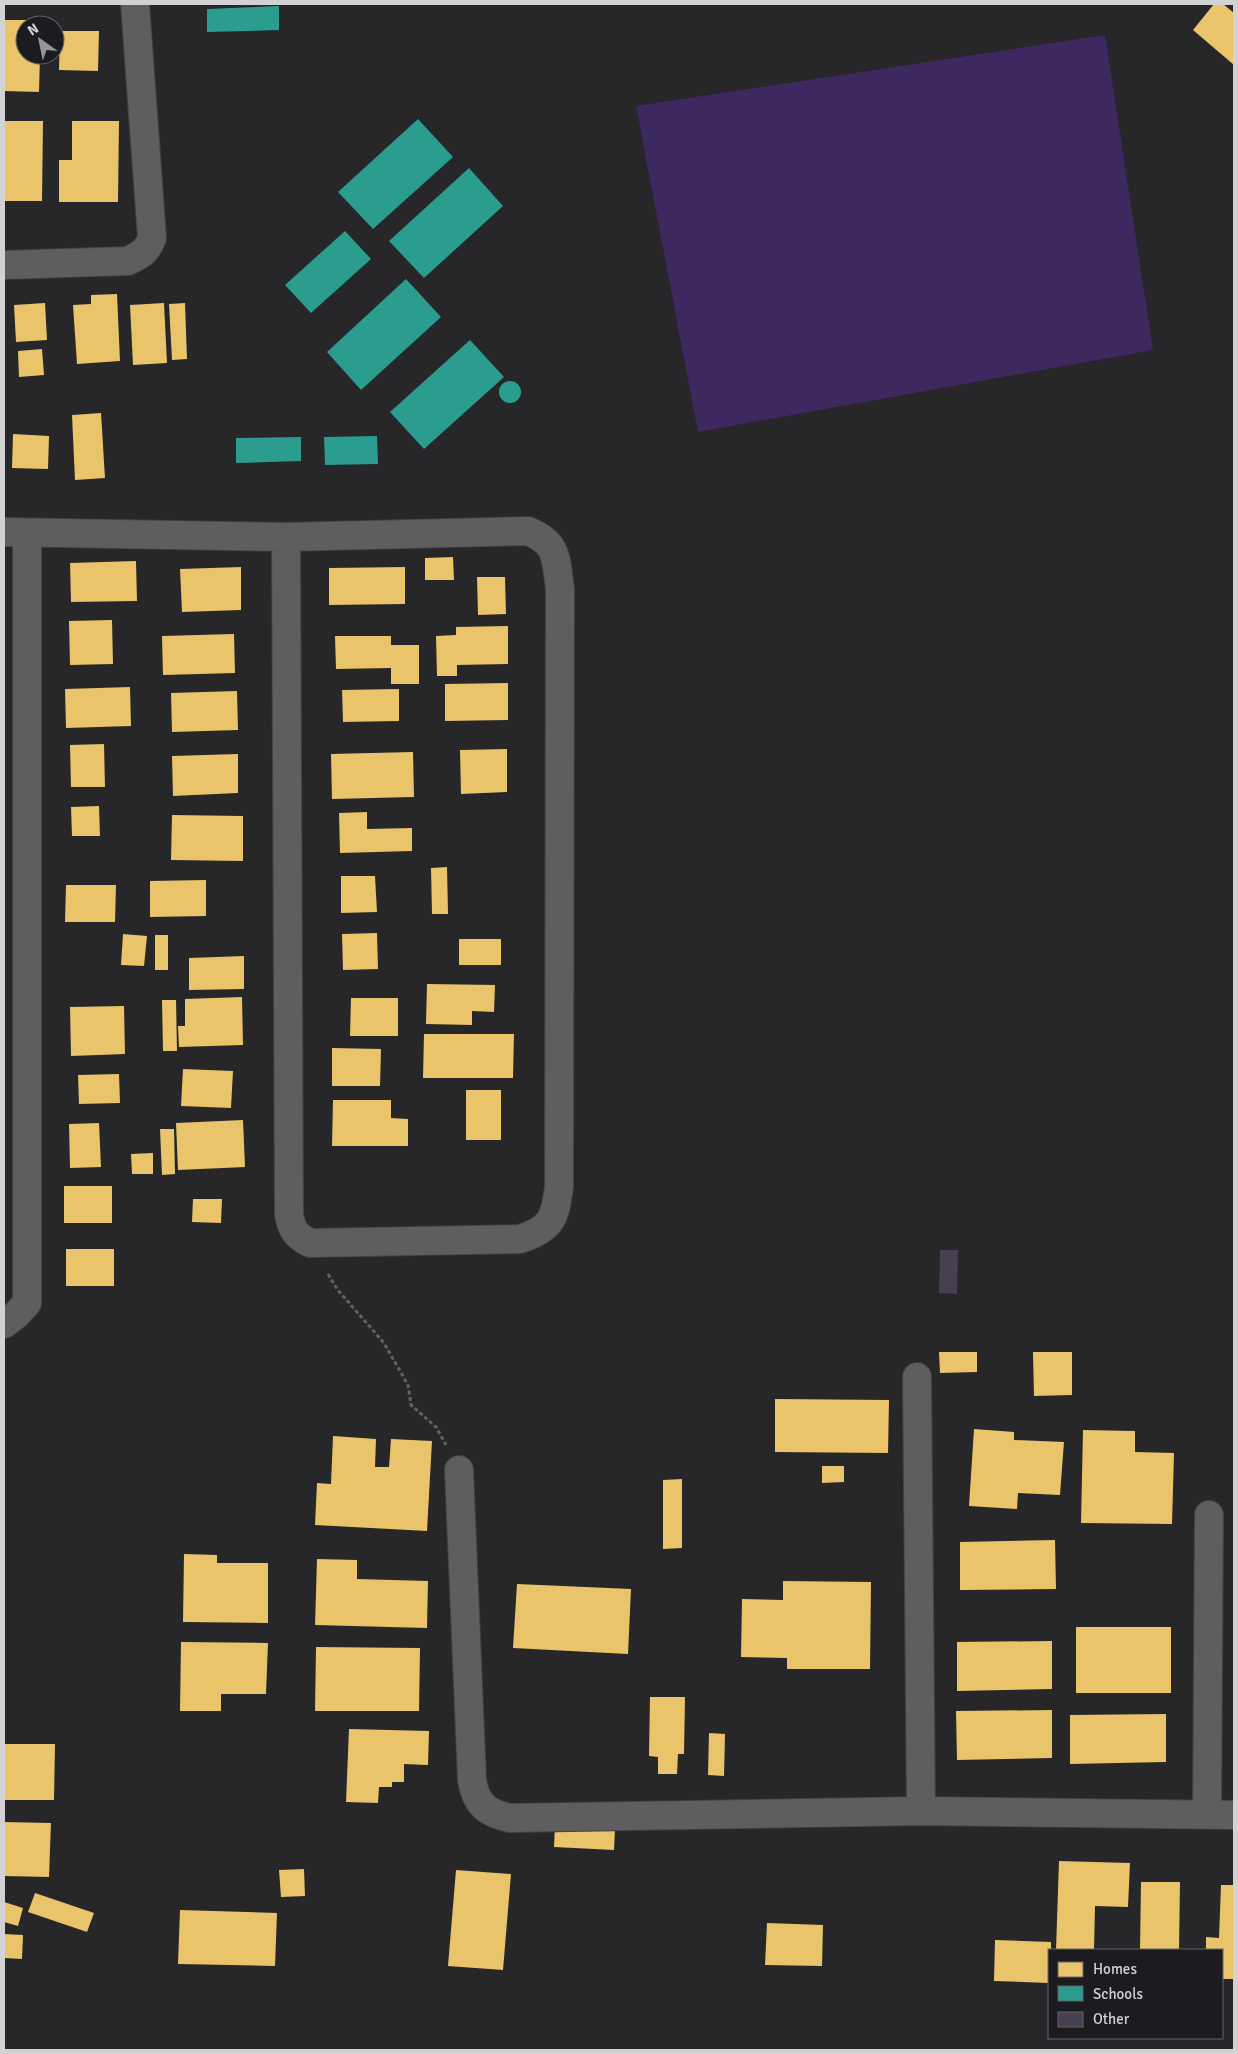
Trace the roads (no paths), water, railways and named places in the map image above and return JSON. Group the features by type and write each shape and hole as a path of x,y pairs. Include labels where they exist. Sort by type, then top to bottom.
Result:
{"street":[{"path":"4,265 128,261 142,254 149,247 152,238 135,4"},
{"path":"4,1324 27,1303 15,533 286,537 528,531 543,537 554,551 560,588 559,1187 556,1211 547,1226 534,1234 520,1239 310,1243 299,1238 291,1226 289,1214 286,537"},
{"path":"917,1377 921,1811"},
{"path":"459,1470 472,1780 474,1794 483,1807 496,1815 510,1818 921,1811 1234,1815"},
{"path":"1207,1814 1208,1515"}]}
